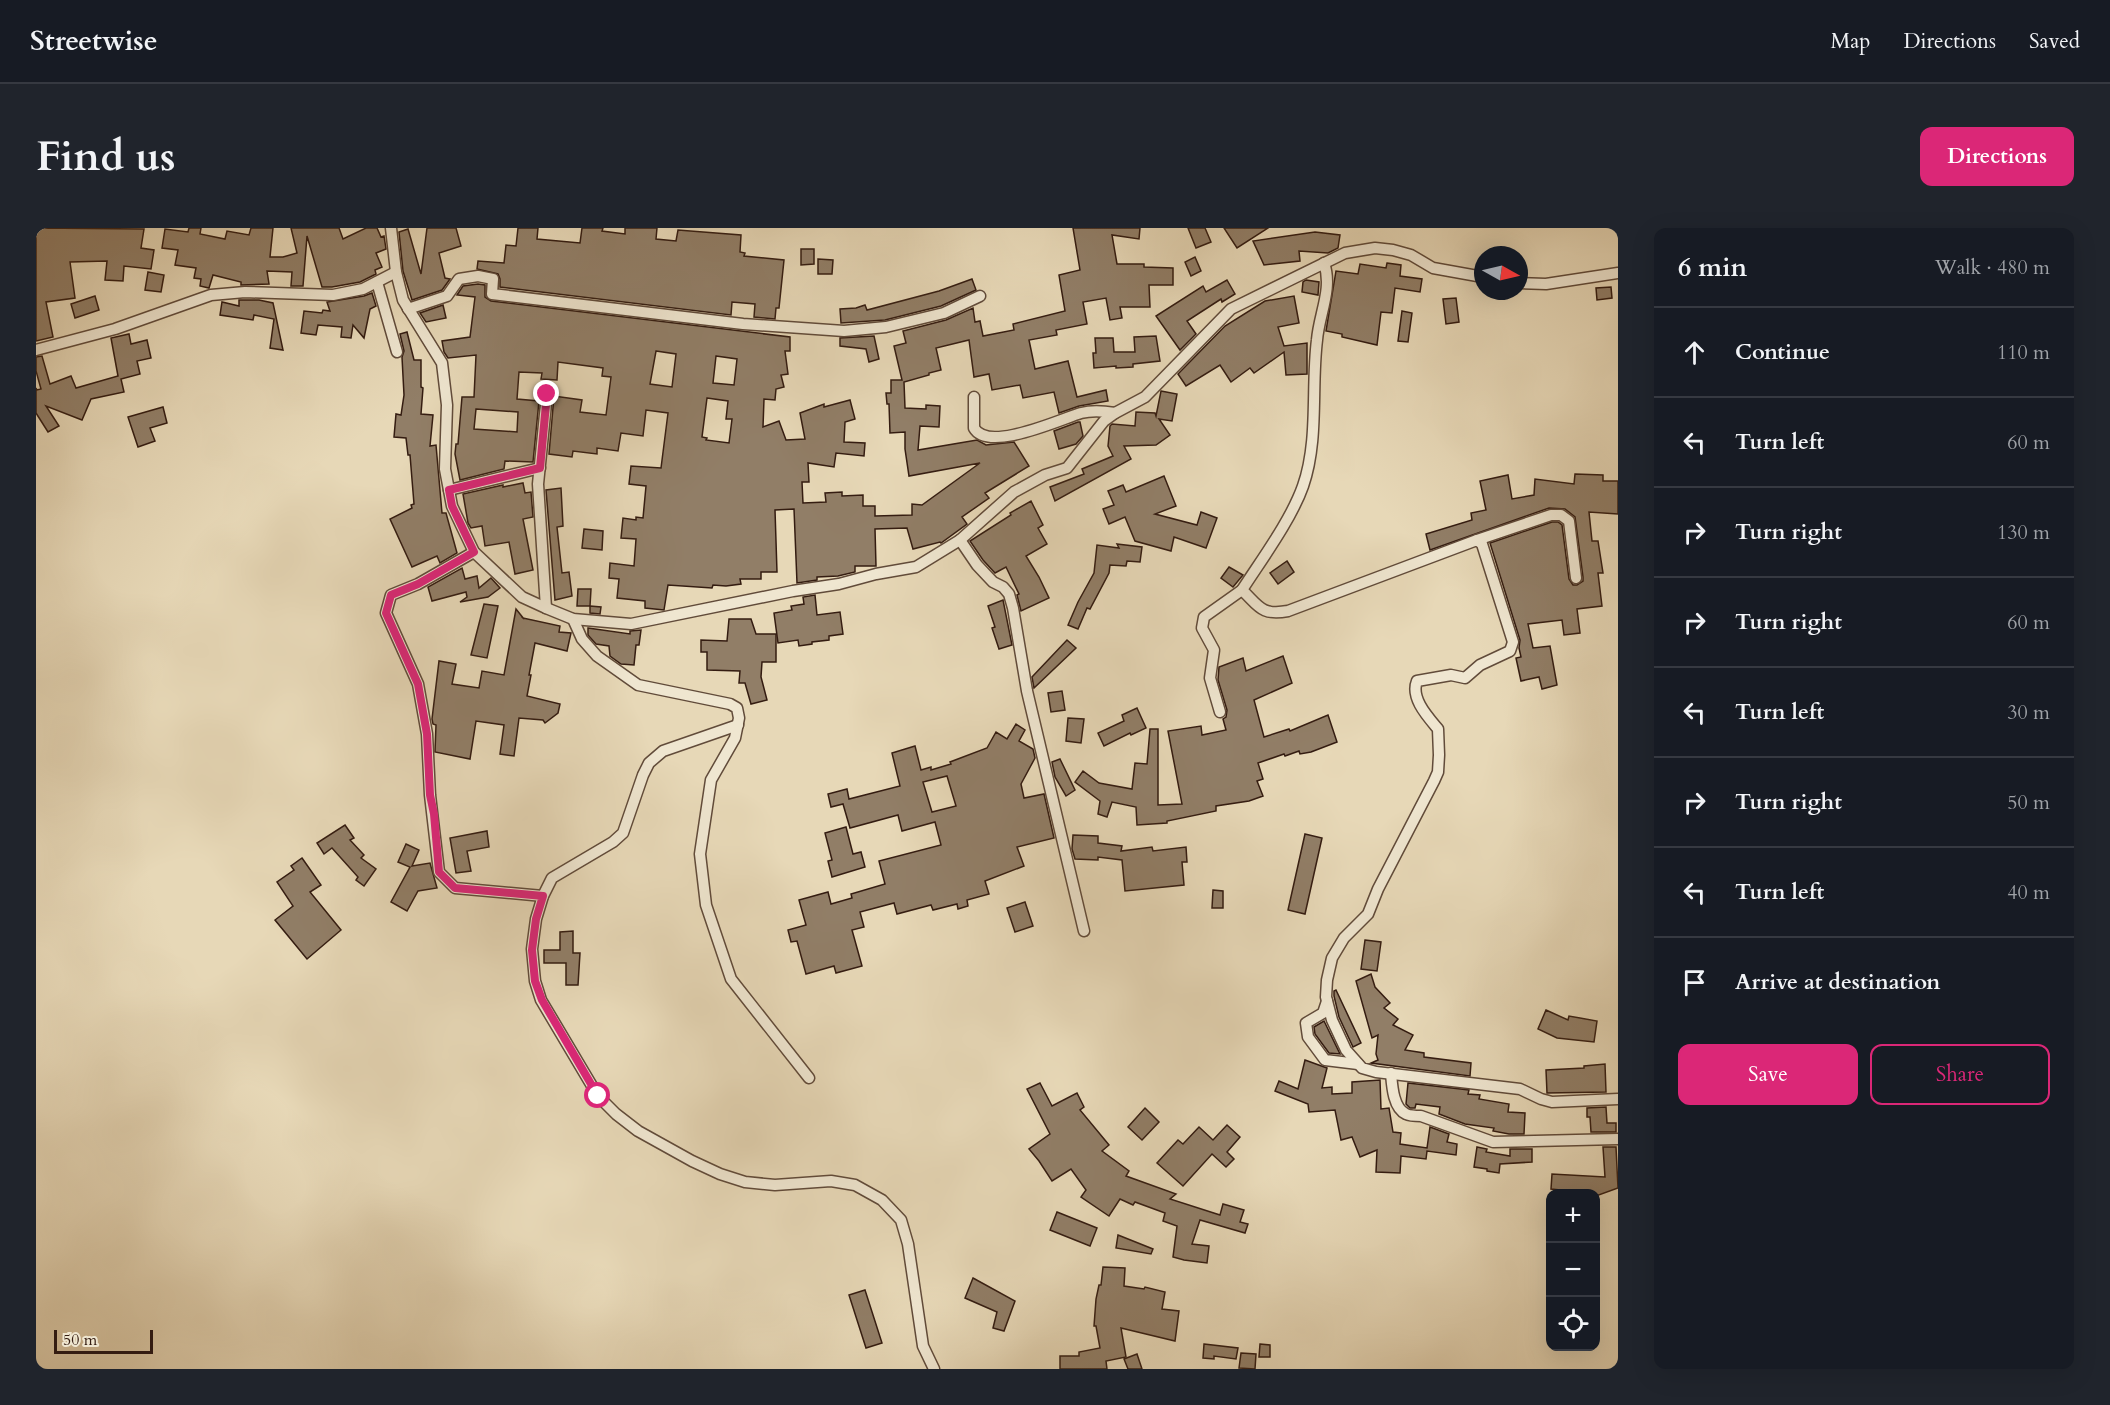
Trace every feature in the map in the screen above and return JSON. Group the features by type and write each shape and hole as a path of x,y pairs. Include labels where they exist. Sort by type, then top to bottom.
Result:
{"street":[{"path":"391,228 396,272 403,300 442,363 447,405 445,469 452,506 474,552 522,597 573,619 631,624 794,591 839,585 876,574 916,567 960,540 1014,492 1045,475 1068,468 1104,421 1145,397 1231,309 1345,253 1375,248 1393,250 1411,255 1434,268 1474,275"},
{"path":"1220,712 1210,678 1214,650 1203,631 1202,621 1204,617 1242,590 1297,502 1304,484 1312,438 1318,329 1328,281 1324,263"},
{"path":"36,350 116,329 211,295 245,292 333,295 363,289 396,272"},
{"path":"1528,283 1546,284 1618,273"},
{"path":"408,309 447,296 459,279 478,276 493,279 492,294 743,324 844,331 886,327 944,313 980,296"},
{"path":"378,282 397,352"},
{"path":"546,608 539,511 540,468 547,394"},
{"path":"974,397 974,428 980,434 994,436 1019,434 1091,411 1115,413"},
{"path":"449,490 540,468"},
{"path":"1242,590 1262,610 1278,613 1288,611 1477,540 1551,515 1561,515 1569,521 1576,578"},
{"path":"960,540 977,565 993,582 1003,587 1009,594 1027,691 1084,931"},
{"path":"1477,540 1482,544 1512,646 1510,651 1480,665 1465,678 1451,675 1417,681 1415,693 1426,715 1438,729 1438,772 1399,852 1378,889 1368,914 1344,938 1332,958 1327,980 1327,1001 1332,1020 1346,1050 1362,1068 1520,1089 1541,1100 1552,1102 1618,1099"},
{"path":"474,552 418,584 391,595 386,613 418,684 427,734 430,795 439,872 455,888 543,896"},
{"path":"573,619 582,639 597,656 638,685 730,704 737,708 739,717 735,738 711,780 700,854 706,905 731,979 808,1078"},
{"path":"738,725 663,751 650,763 643,775 623,833 613,842 552,878 543,896 536,919 532,950 535,981 542,1000 598,1096 638,1131 692,1161 745,1182 775,1185 831,1181 855,1185 882,1200 901,1220 908,1244 923,1346 934,1369"},
{"path":"1327,1001 1323,1013 1306,1023 1308,1037 1325,1060 1358,1064"},
{"path":"1391,1073 1393,1090 1402,1112 1408,1116 1430,1119 1493,1142 1618,1139"}],"building":[{"path":"36,228 144,229 141,248 154,250 151,269 124,266 123,281 105,280 107,261 70,262 75,298 46,302 53,337 36,341"},
{"path":"189,228 201,228 200,234 225,239 227,231 249,235 251,228 273,228 270,257 283,257 297,253 291,228 339,228 343,239 366,228 377,228 381,237 384,236 386,249 376,253 382,267 375,270 376,274 360,282 322,287 307,236 303,286 291,286 292,272 267,271 269,284 241,285 241,282 213,275 209,288 200,286 201,279 194,278 196,268 175,265 178,250 162,248 165,229 188,232"},
{"path":"427,228 456,228 461,246 439,253 445,278 450,279 442,290 412,300 403,271 399,232 408,229 421,274"},
{"path":"518,228 538,228 537,239 580,243 582,228 603,228 602,231 625,234 625,228 657,228 656,239 676,241 678,230 741,235 740,252 745,253 744,256 784,260 779,308 776,308 775,319 754,317 755,304 732,302 731,315 500,287 498,274 477,269 478,261 504,263 506,245 516,246"},
{"path":"1073,228 1140,228 1139,239 1112,235 1117,264 1144,264 1144,267 1173,268 1173,285 1149,285 1150,307 1120,307 1122,318 1110,320 1106,298 1083,302 1087,324 1056,330 1057,335 1029,340 1035,369 1068,361 1077,397 1106,390 1108,401 1079,406 1059,413 1054,392 1023,398 1020,385 992,390 989,374 974,377 969,340 936,348 941,370 904,382 905,408 926,409 926,405 940,406 939,427 920,426 918,450 977,440 986,445 1014,442 1029,466 985,493 989,498 962,517 967,524 941,543 913,549 907,528 875,529 876,566 855,566 855,572 817,577 817,580 797,583 794,509 775,510 777,572 761,572 761,579 740,579 741,584 713,585 712,588 668,585 664,610 645,608 645,601 617,598 619,579 609,578 610,563 634,566 636,539 621,538 623,518 636,520 636,517 643,518 646,486 629,484 631,466 661,468 668,413 646,410 643,436 621,433 618,451 597,448 597,454 573,451 572,457 549,454 554,396 582,400 580,412 606,415 611,377 602,376 603,368 558,362 557,380 541,379 542,373 519,372 517,399 539,401 533,462 505,461 504,469 460,480 455,454 462,397 474,397 476,355 448,358 442,341 470,337 475,297 457,295 463,286 485,285 485,297 491,301 790,337 790,351 785,351 788,374 781,375 784,387 776,389 775,400 764,399 763,427 779,421 786,440 805,439 800,413 824,404 824,407 850,400 855,419 845,422 844,442 865,443 864,456 836,453 834,467 808,463 809,482 802,482 803,503 826,502 825,493 842,492 842,496 863,495 863,506 875,506 875,516 912,515 912,504 922,505 980,463 909,476 905,432 890,433 889,404 887,404 886,393 891,393 891,380 902,380 894,346 906,343 903,331 946,320 973,308 975,322 980,321 983,336 1014,330 1013,324 1065,311 1059,275 1080,270","holes":["656,351 676,354 672,387 650,384","716,356 737,359 734,385 713,383","707,398 728,401 726,419 732,419 729,443 706,440 707,438 702,437","476,409 518,412 517,432 474,429"]},
{"path":"1188,228 1205,228 1211,242 1196,248"},
{"path":"1224,228 1268,228 1237,248"},
{"path":"1315,232 1340,235 1338,248 1328,253 1299,251 1300,261 1264,265 1253,241"},
{"path":"801,249 814,249 814,264 801,265"},
{"path":"1195,257 1201,271 1191,276 1185,262"},
{"path":"818,259 833,260 832,274 818,274"},
{"path":"1387,263 1401,265 1400,276 1422,279 1420,292 1395,288 1392,313 1381,312 1377,345 1326,331 1336,271 1358,274 1360,264 1386,268"},
{"path":"148,272 164,275 161,292 145,290"},
{"path":"972,279 976,290 941,306 885,320 841,323 840,309 865,305 867,310 939,291"},
{"path":"1227,280 1235,294 1222,302 1221,299 1187,321 1196,334 1180,350 1156,316 1203,286 1206,292"},
{"path":"1306,280 1319,282 1318,295 1302,292 1303,282"},
{"path":"1611,287 1612,298 1597,300 1596,288"},
{"path":"372,293 376,306 370,309 364,338 353,325 351,338 341,337 342,327 318,325 316,335 301,333 304,311 322,313 323,310 330,311 327,302"},
{"path":"95,296 99,310 75,318 71,304"},
{"path":"1294,296 1299,323 1278,327 1284,346 1307,343 1307,374 1286,375 1284,352 1254,373 1250,368 1231,382 1220,365 1186,386 1178,374 1225,326 1265,301"},
{"path":"1456,298 1459,322 1446,324 1443,299"},
{"path":"239,300 273,303 283,350 270,348 274,319 254,315 253,320 220,315 222,302 239,306"},
{"path":"443,305 446,318 426,322 420,313"},
{"path":"1402,311 1412,313 1408,342 1398,341"},
{"path":"407,332 414,360 421,360 421,387 423,388 421,414 433,415 430,446 436,445 442,513 446,513 457,553 440,563 437,556 412,567 390,519 412,508 411,505 414,504 410,455 408,455 406,438 394,437 396,414 401,415 404,395 402,357 404,351 400,334"},
{"path":"129,334 131,344 147,340 151,358 137,361 140,374 121,379 124,392 91,399 82,420 46,406 59,426 48,432 36,413 36,388 41,389 36,371 36,357 42,356 50,384 71,376 76,388 118,376 111,338"},
{"path":"874,336 879,359 869,362 866,349 840,346 840,338"},
{"path":"1156,336 1160,361 1133,364 1133,367 1094,368 1095,338 1113,338 1114,352 1135,352 1134,337"},
{"path":"1161,391 1177,394 1172,421 1159,419 1170,435 1156,445 1124,446 1131,459 1055,501 1050,487 1084,474 1082,469 1113,456 1108,446 1112,424 1135,426 1136,412 1155,413 1156,416"},
{"path":"163,407 167,423 150,428 155,441 138,447 128,417"},
{"path":"1080,422 1083,436 1076,444 1059,449 1054,431"},
{"path":"1575,474 1603,475 1603,481 1618,481 1618,514 1589,512 1592,541 1598,541 1603,573 1598,573 1602,606 1577,609 1580,633 1564,635 1562,620 1528,624 1533,648 1550,646 1557,685 1542,689 1539,677 1521,681 1516,658 1521,657 1520,640 1490,543 1558,522 1562,525 1569,579 1573,585 1577,585 1583,581 1583,577 1575,517 1565,509 1549,508 1430,550 1426,534 1472,520 1471,513 1486,510 1480,481 1508,475 1512,499 1534,495 1535,479 1574,484"},
{"path":"1164,476 1176,506 1155,514 1197,525 1201,512 1217,518 1206,548 1174,537 1171,551 1135,541 1125,517 1109,524 1103,509 1114,505 1108,491 1123,485 1126,492"},
{"path":"523,483 525,493 531,492 533,517 523,519 533,570 515,574 509,542 485,546 482,526 471,528 468,523 463,494"},
{"path":"561,488 563,526 557,527 562,573 569,572 572,596 555,600 546,490"},
{"path":"1031,501 1043,525 1038,528 1047,544 1026,556 1049,598 1021,611 1017,595 1019,594 1006,567 995,573 970,541"},
{"path":"584,529 603,531 602,550 582,548"},
{"path":"1117,544 1142,547 1140,562 1127,561 1126,566 1110,565 1109,573 1090,609 1087,608 1078,629 1068,625 1094,573 1097,545 1119,548"},
{"path":"1287,561 1294,572 1278,584 1270,573"},
{"path":"1229,567 1243,575 1233,587 1221,578"},
{"path":"462,568 465,579 477,576 479,588 491,578 500,588 488,597 460,602 467,597 466,592 432,601 428,587"},
{"path":"578,589 591,589 590,606 577,606"},
{"path":"815,595 817,615 840,612 843,634 829,636 829,640 799,646 798,640 778,643 774,613 792,610 791,606 804,604 803,597"},
{"path":"1003,600 1012,645 999,649 988,606"},
{"path":"484,604 498,606 487,658 471,655"},
{"path":"590,606 601,607 600,614 590,613"},
{"path":"516,609 523,618 560,626 559,632 571,633 567,651 535,643 529,675 531,675 527,696 560,704 558,713 545,723 543,720 519,718 514,756 500,754 504,725 476,721 470,759 435,752 436,725 433,724 432,719 439,661 456,664 452,684 479,688 482,671 504,675"},
{"path":"729,619 751,619 756,634 776,634 776,662 762,662 761,677 767,700 751,704 745,683 739,683 740,671 707,670 707,652 701,652 701,640 727,641"},
{"path":"588,628 630,634 630,631 641,630 639,645 636,645 634,665 621,664 610,656 609,646 596,644 588,635"},
{"path":"1067,640 1076,648 1034,688 1032,677"},
{"path":"1283,656 1292,683 1254,700 1264,737 1289,729 1290,731 1328,715 1337,742 1311,752 1300,754 1299,751 1285,756 1284,754 1258,763 1263,779 1257,781 1263,796 1249,801 1216,806 1216,811 1167,821 1167,823 1137,825 1136,807 1112,802 1107,817 1098,814 1100,801 1075,782 1083,771 1099,783 1132,789 1135,763 1147,764 1150,729 1158,729 1158,805 1182,804 1168,731 1201,726 1202,735 1226,730 1223,719 1226,717 1227,710 1218,680 1219,667 1243,658 1246,671"},
{"path":"1062,691 1065,710 1051,712 1048,693"},
{"path":"1137,708 1146,728 1104,746 1098,733 1124,721 1122,715"},
{"path":"1068,718 1084,719 1081,743 1066,741"},
{"path":"1016,724 1025,730 1019,741 1033,749 1035,758 1021,784 1024,798 1044,794 1054,838 1017,847 1024,866 985,881 989,894 967,900 968,906 958,909 957,904 933,910 931,905 897,914 894,903 860,912 864,927 852,930 862,966 836,973 834,966 806,974 797,941 791,942 788,930 806,925 799,900 828,892 831,904 852,898 851,894 885,884 879,861 941,845 935,822 902,831 898,815 850,828 843,804 831,807 828,794 847,789 849,799 900,786 892,753 915,746 921,770 931,767 931,770 987,748 996,732 1007,739","holes":["947,776 956,806 932,812 923,782"]},
{"path":"1060,759 1075,790 1066,796 1055,777 1052,762"},
{"path":"345,825 354,838 350,840 364,855 361,858 376,869 364,886 356,880 358,877 332,848 324,854 317,843"},
{"path":"846,827 853,854 861,852 865,867 832,877 828,861 832,860 825,833"},
{"path":"487,831 489,847 467,851 471,871 456,873 450,838"},
{"path":"1305,834 1322,838 1305,914 1288,910"},
{"path":"1073,835 1098,836 1098,843 1122,846 1121,851 1152,847 1153,851 1186,847 1187,862 1182,862 1184,885 1125,891 1122,860 1098,857 1098,860 1075,859 1072,849"},
{"path":"406,844 419,850 412,866 430,863 437,888 418,891 407,911 391,902 410,867 398,862"},
{"path":"302,858 321,885 310,892 341,930 307,959 275,920 293,906 277,882 294,870 291,866"},
{"path":"1213,890 1223,891 1223,908 1212,908"},
{"path":"1025,902 1033,926 1015,932 1007,908"},
{"path":"573,931 573,953 580,953 578,985 566,985 566,963 544,963 544,950 560,950 560,932"},
{"path":"1365,940 1381,942 1377,971 1361,969"},
{"path":"1371,974 1375,987 1390,1003 1384,1008 1398,1019 1393,1025 1413,1035 1405,1050 1424,1053 1424,1057 1471,1063 1470,1076 1371,1063 1378,1060 1376,1054 1378,1035 1372,1038 1356,981"},
{"path":"1336,990 1361,1043 1353,1047 1339,1017 1334,996"},
{"path":"1546,1010 1568,1020 1569,1016 1597,1021 1594,1042 1557,1038 1538,1029"},
{"path":"1324,1021 1340,1054 1329,1053 1315,1034 1314,1027"},
{"path":"1305,1060 1327,1068 1322,1088 1332,1087 1332,1094 1352,1093 1352,1082 1380,1080 1381,1109 1389,1108 1393,1132 1401,1133 1400,1144 1427,1148 1430,1127 1449,1134 1447,1142 1457,1144 1456,1155 1427,1151 1426,1159 1401,1156 1400,1173 1376,1172 1377,1150 1360,1157 1352,1137 1341,1140 1335,1110 1309,1112 1308,1104 1275,1091 1279,1081 1298,1089"},
{"path":"1605,1064 1606,1092 1547,1093 1546,1070 1584,1068 1584,1066"},
{"path":"1040,1083 1052,1106 1077,1093 1084,1107 1080,1110 1109,1145 1102,1151 1129,1171 1126,1176 1176,1194 1170,1199 1220,1215 1223,1204 1244,1210 1240,1222 1248,1224 1245,1233 1200,1220 1192,1244 1209,1246 1207,1263 1184,1260 1173,1257 1177,1226 1163,1221 1165,1213 1135,1202 1133,1205 1120,1199 1109,1216 1081,1197 1086,1190 1071,1169 1052,1181 1029,1149 1050,1134 1027,1089"},
{"path":"1408,1083 1469,1090 1468,1094 1480,1095 1479,1099 1509,1104 1508,1112 1525,1113 1524,1134 1509,1134 1493,1131 1494,1128 1465,1124 1439,1114 1440,1107 1416,1104 1415,1108 1410,1108 1406,1104"},
{"path":"1606,1107 1607,1123 1616,1123 1616,1132 1591,1132 1587,1108"},
{"path":"1145,1108 1159,1122 1142,1140 1128,1127"},
{"path":"1227,1125 1240,1137 1227,1152 1234,1159 1226,1167 1212,1154 1183,1186 1157,1163 1178,1140 1183,1144 1199,1127 1213,1140"},
{"path":"1477,1147 1487,1149 1486,1152 1510,1156 1510,1149 1532,1149 1532,1162 1500,1164 1499,1173 1487,1171 1487,1169 1474,1167"},
{"path":"1603,1147 1616,1147 1618,1188 1600,1195 1600,1189 1551,1189 1552,1174 1605,1177"},
{"path":"1057,1212 1097,1228 1090,1246 1050,1230"},
{"path":"1118,1235 1153,1249 1151,1254 1116,1248"},
{"path":"1103,1267 1125,1268 1124,1286 1144,1289 1145,1287 1165,1292 1162,1309 1179,1311 1175,1341 1121,1328 1126,1357 1106,1361 1107,1369 1060,1369 1060,1356 1079,1356 1079,1352 1100,1348 1096,1326 1094,1326 1096,1299 1099,1285 1101,1285"},
{"path":"973,1278 1015,1301 1004,1331 993,1328 997,1312 965,1298"},
{"path":"865,1290 882,1343 866,1348 849,1295"},
{"path":"1204,1344 1238,1348 1236,1359 1214,1356 1214,1359 1203,1358"},
{"path":"1260,1344 1270,1345 1270,1357 1259,1357"},
{"path":"1241,1353 1256,1354 1255,1369 1239,1368"},
{"path":"1137,1354 1142,1369 1128,1369 1124,1359"}],"route":[{"path":"547,394 540,468 449,490 452,506 474,552 418,584 391,595 386,613 418,684 427,734 430,795 439,872 455,888 543,896 536,919 532,950 535,981 542,1000 598,1096"}]}
